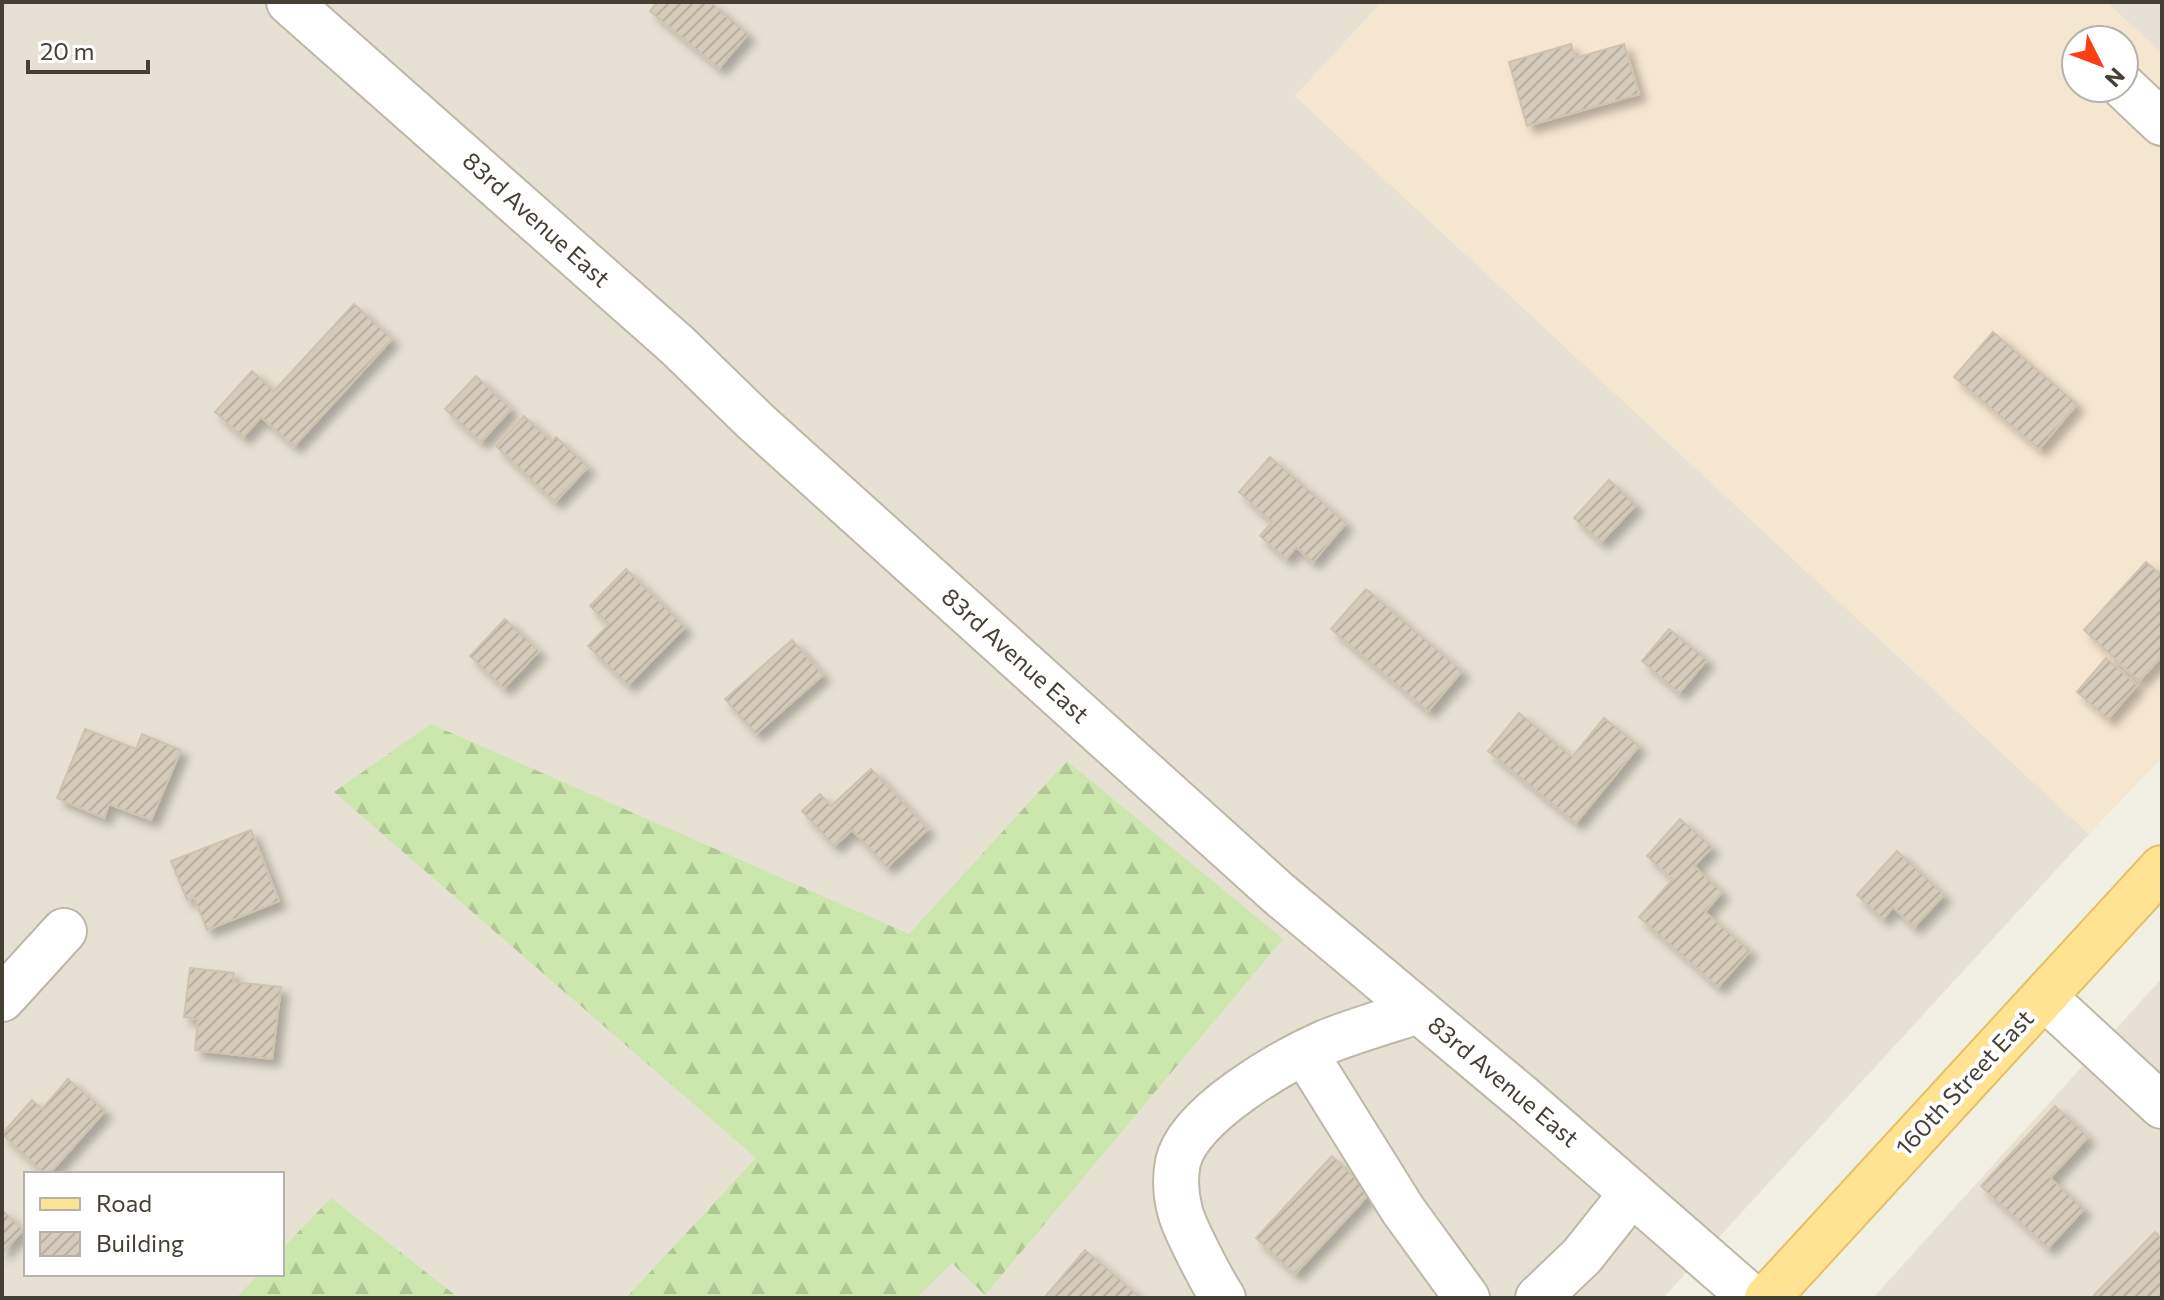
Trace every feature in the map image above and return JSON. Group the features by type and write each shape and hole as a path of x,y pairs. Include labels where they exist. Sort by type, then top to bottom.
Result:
{"main road":[{"name":"160th Street East","path":"1767,1298 2162,868"}],"street":[{"name":"83rd Avenue East","path":"289,2 677,345 755,421 1278,893 1752,1298"},
{"path":"2140,102 2162,123"},
{"path":"2,999 64,931"},
{"path":"2044,997 2162,1106"},
{"path":"1223,1298 1180,1213 1177,1183 1179,1160 1195,1131 1226,1100 1305,1053 1327,1042 1419,1011"},
{"path":"1305,1053 1403,1210 1467,1298"},
{"path":"1538,1298 1582,1256 1632,1193"}],"shaded area":[{"path":"2,2 1382,2 1295,96 2089,834 1663,1298 2,1298"},
{"path":"1382,2 2106,2 2130,24 2060,24 2060,104 2140,104 2140,33 2162,53 2162,757 2089,834 1295,96"},
{"path":"2106,2 2162,2 2162,53 2140,33 2140,24 2130,24"},
{"path":"2162,978 2162,1298 1873,1298"}],"green space":[{"path":"431,724 909,934 1067,761 1283,939 985,1295 952,1263 916,1298 626,1298 756,1158 334,792"},
{"path":"331,1198 459,1298 236,1298 257,1276 284,1276 284,1247"}],"building":[{"path":"657,2 710,2 748,34 719,68 650,11"},
{"path":"1571,44 1575,58 1624,44 1639,94 1527,126 1509,62"},
{"path":"354,304 392,339 294,446 261,417 243,437 215,412 252,371 274,391"},
{"path":"1993,332 2077,404 2039,449 1954,377"},
{"path":"476,376 511,409 481,442 445,409"},
{"path":"524,416 552,442 556,437 588,467 555,502 496,446"},
{"path":"1270,457 1346,523 1313,562 1296,547 1286,559 1260,536 1272,522 1239,492"},
{"path":"1609,480 1636,505 1601,542 1574,518"},
{"path":"2146,562 2162,576 2162,656 2139,681 2084,630"},
{"path":"626,569 685,627 628,685 588,646 609,624 590,606"},
{"path":"1366,589 1462,671 1428,711 1331,629"},
{"path":"505,619 539,651 504,688 470,656"},
{"path":"1669,629 1707,660 1679,693 1642,661"},
{"path":"792,640 823,675 756,734 725,699"},
{"path":"2106,658 2137,685 2108,719 2077,692"},
{"path":"1519,713 1572,757 1604,718 1639,746 1576,823 1488,751"},
{"path":"85,729 136,749 142,734 181,750 151,820 109,804 104,818 57,798"},
{"path":"871,769 928,829 887,867 852,830 834,846 802,811 820,794 831,806"},
{"path":"1680,819 1712,847 1694,866 1722,892 1705,912 1750,951 1718,987 1639,917 1673,879 1647,856"},
{"path":"251,830 279,901 207,930 194,897 187,900 171,861"},
{"path":"1897,851 1944,895 1914,927 1893,907 1883,919 1857,895"},
{"path":"190,968 234,973 233,982 281,987 272,1059 195,1050 198,1019 184,1017"},
{"path":"68,1079 105,1111 51,1172 43,1172 2,1134 32,1100 42,1109"},
{"path":"2055,1106 2088,1137 2050,1178 2084,1209 2048,1248 1981,1186"},
{"path":"1332,1156 1371,1192 1295,1274 1256,1238"},
{"path":"2,1210 23,1230 2,1253"},
{"path":"2155,1232 2162,1239 2162,1298 2097,1298 2094,1295"},
{"path":"1085,1250 1141,1298 1044,1298"}]}
